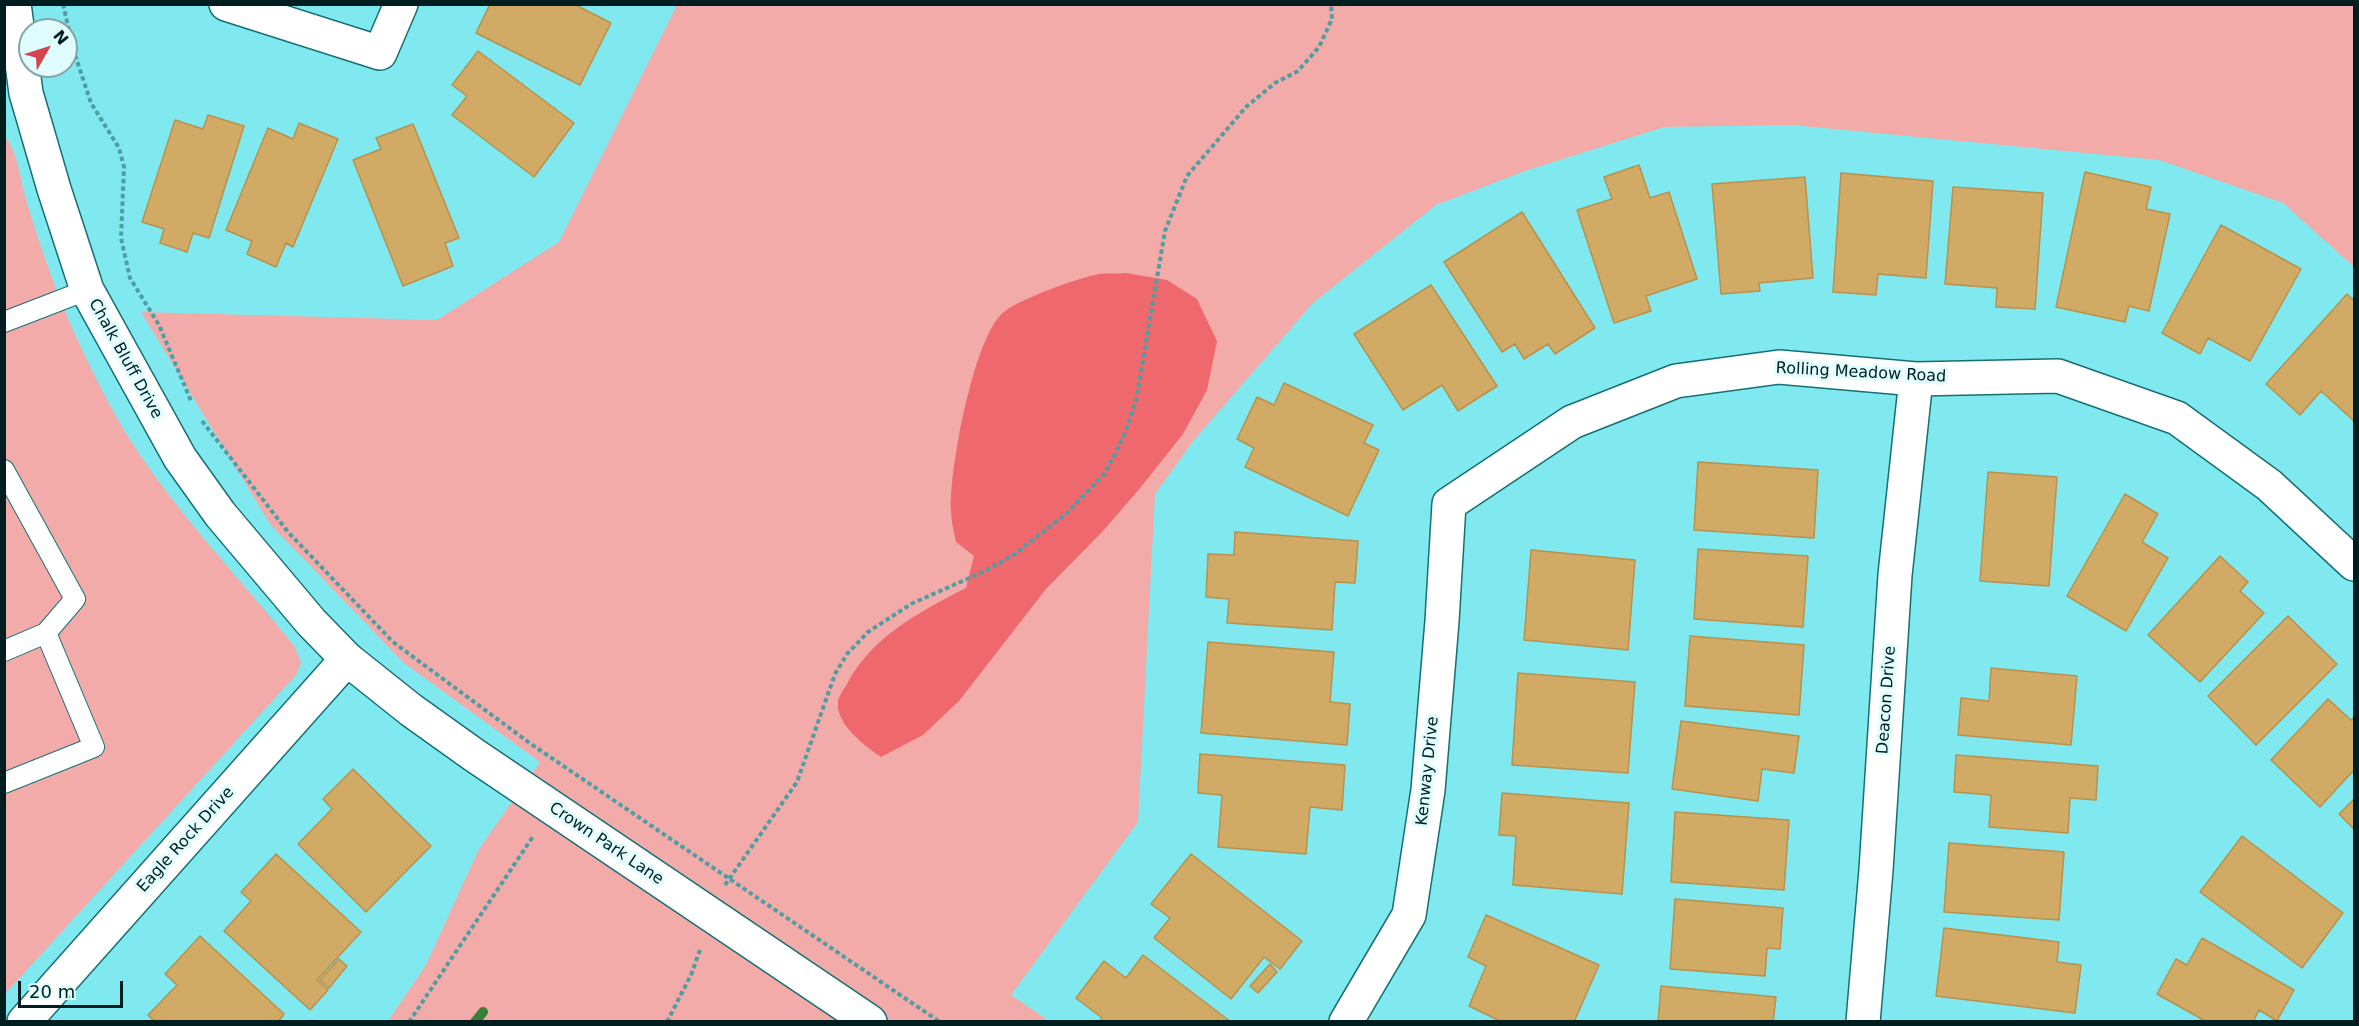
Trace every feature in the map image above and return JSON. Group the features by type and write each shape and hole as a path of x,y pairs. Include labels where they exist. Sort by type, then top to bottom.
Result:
{"street":[{"name":"Chalk Bluff Drive","path":"14,4 15,93 54,189 87,290 180,458 220,514 275,582 347,659"},
{"path":"226,4 380,53 400,4"},
{"name":"Rolling Meadow Road","path":"1449,504 1572,422 1676,381 1779,367 1916,379 2058,376 2177,418 2269,485 2355,564"},
{"name":"Deacon Drive","path":"1863,1022 1876,870 1895,575 1916,379"},
{"name":"Kenway Drive","path":"1346,1022 1409,915 1428,790 1449,504"},
{"name":"Crown Park Lane","path":"347,659 420,716 870,1022"},
{"name":"Eagle Rock Drive","path":"24,1022 347,659"}],"lane":[{"path":"4,322 87,290"},
{"path":"4,470 75,599 46,633 4,651"},
{"path":"4,783 94,747 46,633"}],"path":[{"path":"63,4 74,52 91,103 119,148 124,167 121,238 130,278 159,326 192,402"},
{"path":"721,894 729,878 797,782 835,674 847,654 868,632 911,604 984,572 1015,554 1067,513 1105,473 1123,438 1136,402 1165,231 1187,176 1246,107 1275,83 1298,71 1319,47 1332,19 1331,4"},
{"path":"196,413 257,495 288,532 393,642 531,744 940,1022"},
{"path":"409,1022 553,808"},
{"path":"667,1022 691,975 703,940"}],"shaded area":[{"path":"677,5 2354,5 2354,267 2283,203 2159,160 1792,125 1664,127 1525,171 1436,205 1313,303 1194,440 1155,494 1138,822 1011,995 1049,1021 388,1021 426,965 479,849 540,762 404,663 270,524 141,312 437,320 559,242"},
{"path":"4,135 13,150 33,222 60,297 83,352 116,416 156,478 295,647 301,663 296,675 5,994"},
{"path":"1126,273 1167,280 1197,299 1217,341 1207,390 1183,434 1141,487 1103,531 1046,589 959,701 923,735 881,757 852,734 841,718 838,701 857,667 883,639 915,616 966,588 974,556 956,542 951,514 951,491 966,404 983,346 994,324 1005,311 1013,306 1050,289 1099,274"}],"building":[{"path":"490,4 574,4 611,23 580,85 476,33"},
{"path":"478,51 574,123 534,177 452,115 467,96 452,85"},
{"path":"208,115 244,126 209,238 193,233 187,252 160,243 164,229 142,222 175,120 203,129"},
{"path":"299,123 338,139 293,247 286,243 276,267 247,254 252,241 226,230 268,128 293,139"},
{"path":"413,124 459,238 445,243 453,266 403,286 353,160 381,149 376,138"},
{"path":"1639,165 1650,198 1669,192 1697,279 1646,296 1651,311 1614,323 1577,210 1612,199 1604,177"},
{"path":"2085,172 2151,187 2146,209 2170,214 2149,311 2129,306 2125,322 2056,307"},
{"path":"1841,173 1933,181 1926,278 1878,274 1876,295 1833,292"},
{"path":"1805,177 1813,278 1759,283 1760,291 1721,294 1712,184"},
{"path":"1953,187 2043,193 2035,309 1996,307 1997,288 1945,284"},
{"path":"1522,212 1595,328 1555,354 1548,344 1524,359 1515,344 1502,352 1444,262"},
{"path":"2221,225 2301,269 2250,361 2208,338 2200,354 2162,333"},
{"path":"1431,285 1497,386 1458,411 1442,385 1403,410 1354,334"},
{"path":"2347,294 2354,301 2354,421 2321,391 2300,415 2266,384"},
{"path":"1284,383 1373,425 1364,443 1379,450 1348,516 1245,467 1254,448 1237,439 1257,397 1274,405"},
{"path":"1698,462 1818,470 1814,538 1694,530"},
{"path":"1988,472 2057,477 2049,586 1980,581"},
{"path":"2125,494 2158,514 2142,542 2168,558 2126,631 2067,596"},
{"path":"1235,532 1358,541 1355,583 1335,582 1332,630 1227,623 1229,599 1206,597 1208,554 1234,555"},
{"path":"1698,549 1808,556 1803,627 1694,619"},
{"path":"1531,550 1635,560 1628,650 1524,640"},
{"path":"2220,556 2248,582 2240,591 2264,613 2200,682 2148,635"},
{"path":"2288,616 2337,664 2256,745 2208,696"},
{"path":"1690,636 1804,645 1799,715 1685,706"},
{"path":"1208,642 1334,652 1330,702 1350,704 1347,745 1201,733"},
{"path":"1991,668 2077,676 2071,745 1958,735 1961,698 1989,701"},
{"path":"1518,673 1635,682 1628,773 1512,765"},
{"path":"2328,699 2351,720 2354,717 2354,770 2320,807 2271,760"},
{"path":"1681,721 1799,736 1794,773 1762,769 1758,801 1672,789"},
{"path":"1200,754 1345,765 1342,810 1310,807 1306,854 1218,847 1222,795 1198,793"},
{"path":"1956,755 2098,766 2096,800 2070,798 2068,833 1989,827 1991,795 1954,792"},
{"path":"353,769 431,846 366,912 298,844 332,809 323,799"},
{"path":"1502,793 1629,803 1622,894 1513,885 1516,836 1499,835"},
{"path":"2354,799 2354,829 2339,814"},
{"path":"1675,812 1789,820 1784,890 1671,882"},
{"path":"2242,836 2343,913 2302,968 2200,892"},
{"path":"1949,843 2064,852 2059,920 1944,912"},
{"path":"276,854 361,932 317,980 328,990 310,1010 224,931 251,901 241,892"},
{"path":"1191,854 1302,941 1280,969 1264,957 1231,999 1154,938 1170,918 1151,904"},
{"path":"1675,899 1783,908 1780,949 1767,948 1765,976 1670,969"},
{"path":"1486,915 1599,965 1574,1022 1502,1022 1469,1006 1486,966 1468,957"},
{"path":"1944,928 2059,942 2057,962 2081,965 2075,1013 1936,996"},
{"path":"200,936 284,1014 278,1022 155,1022 148,1015 177,985 165,974"},
{"path":"2202,938 2294,990 2277,1021 2259,1010 2253,1022 2207,1022 2157,994 2176,959 2187,965"},
{"path":"1143,955 1231,1022 1099,1022 1102,1018 1076,998 1104,961 1126,978"},
{"path":"339,959 347,966 329,988 320,980"},
{"path":"1270,964 1277,972 1258,993 1250,986"},
{"path":"1661,986 1776,997 1773,1022 1658,1022"}],"waterway":[{"path":"475,1022 483,1012"}]}
